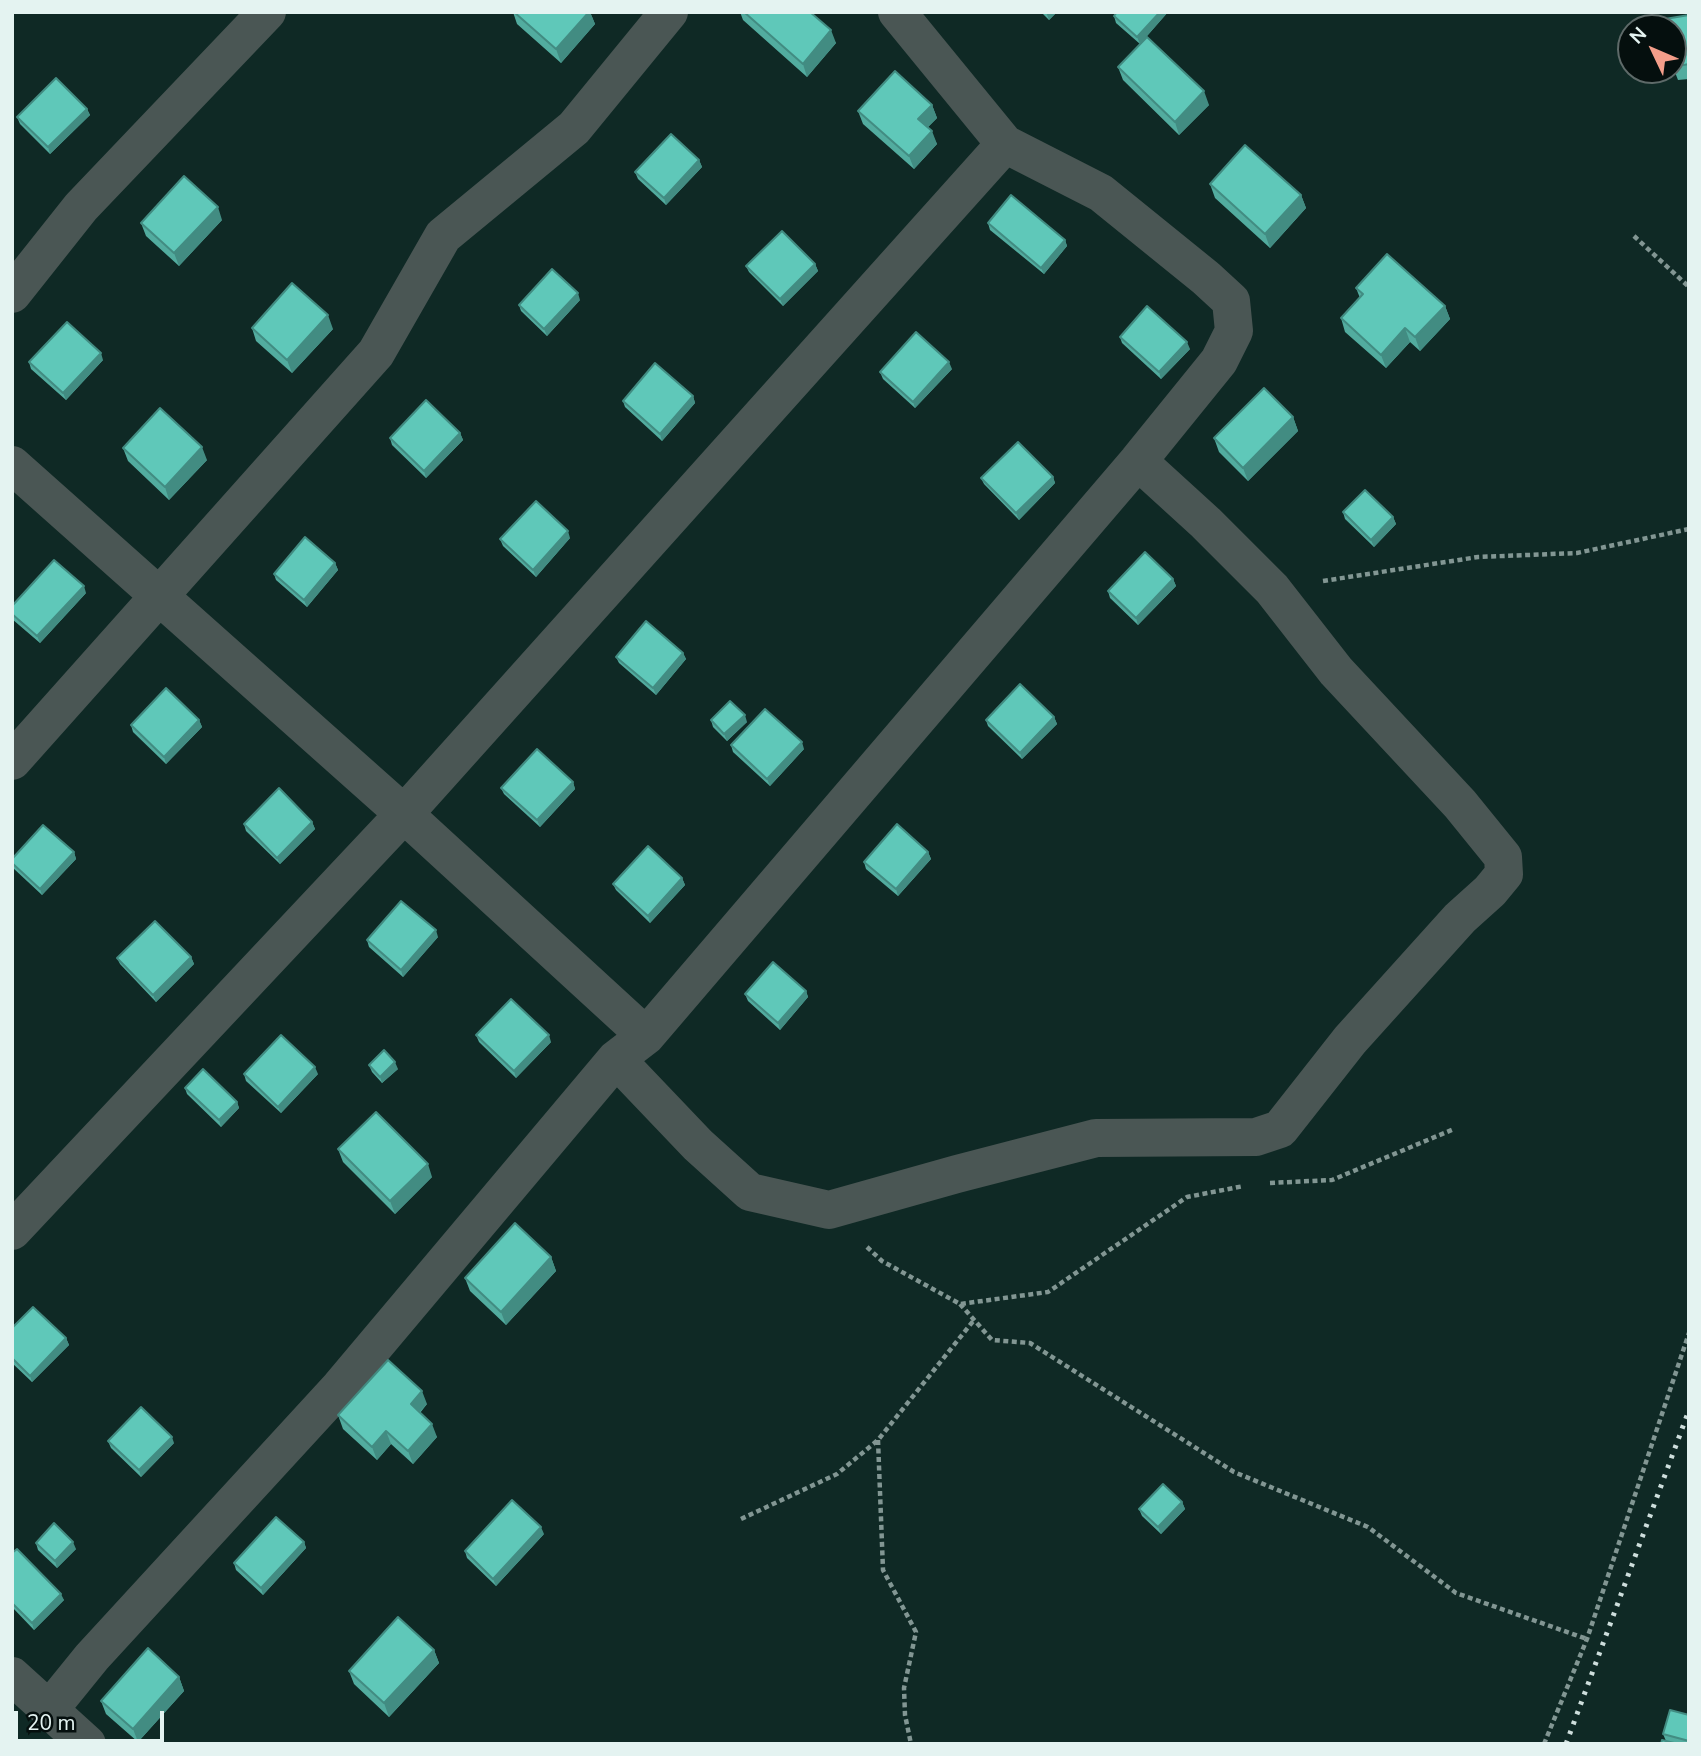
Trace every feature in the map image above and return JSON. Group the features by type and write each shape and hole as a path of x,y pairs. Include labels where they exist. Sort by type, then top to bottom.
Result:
{"street":[{"path":"12,294 81,207 267,12"},
{"path":"12,761 376,353 443,236 574,128 670,12"},
{"path":"49,1710 92,1657 340,1387 616,1059 646,1037 1138,461 1219,361 1234,331 1231,301 1206,278 1101,193 1005,144 897,12"},
{"path":"12,1231 404,814 1005,144"},
{"path":"616,1059 698,1145 750,1192 829,1210 1096,1138 1256,1138 1280,1129 1350,1040 1460,918 1490,891 1504,874 1503,857 1460,804 1336,671 1272,589 1206,523 1138,461"},
{"path":"12,465 404,814 646,1037"},
{"path":"12,1676 87,1744"}],"path":[{"path":"1634,236 1689,287"},
{"path":"1272,589 1426,563 1478,557 1577,553 1689,529"},
{"path":"1269,1183 1332,1180 1454,1129"},
{"path":"960,1304 1048,1292 1187,1197 1256,1183"},
{"path":"829,1210 882,1261 960,1304 992,1340 1030,1343 1234,1472 1368,1527 1457,1592 1587,1639"},
{"path":"741,1519 837,1474 878,1440 974,1320"},
{"path":"1544,1744 1587,1639 1689,1333"},
{"path":"878,1440 883,1570 916,1632 904,1688 905,1714 911,1744"}],"building":[{"path":"514,12 589,12 556,49"},
{"path":"744,12 810,12 831,30 803,64"},
{"path":"1117,12 1160,12 1137,37 1114,16"},
{"path":"1687,15 1689,15 1687,64"},
{"path":"1147,37 1204,91 1175,122 1118,67"},
{"path":"895,71 932,105 918,119 932,131 909,156 858,111"},
{"path":"56,78 87,109 48,147 17,117"},
{"path":"671,134 699,160 664,198 635,172"},
{"path":"1245,145 1301,195 1265,234 1210,184"},
{"path":"184,176 218,207 174,253 141,223"},
{"path":"1011,195 1065,240 1041,268 988,223"},
{"path":"782,231 815,264 780,299 746,266"},
{"path":"1387,254 1445,306 1415,337 1405,328 1381,355 1341,318 1363,294 1356,288"},
{"path":"552,269 578,293 544,329 519,305"},
{"path":"292,283 328,315 287,360 252,328"},
{"path":"1147,306 1187,342 1159,372 1120,337"},
{"path":"67,322 101,353 63,393 29,362"},
{"path":"916,332 949,362 913,402 880,372"},
{"path":"655,363 693,396 660,434 623,401"},
{"path":"1264,388 1293,417 1243,468 1214,438"},
{"path":"426,400 460,433 424,471 390,438"},
{"path":"160,408 202,447 165,487 123,448"},
{"path":"1018,442 1053,477 1016,513 981,478"},
{"path":"1365,490 1393,517 1371,540 1343,512"},
{"path":"536,501 568,531 533,570 500,539"},
{"path":"305,537 335,563 304,600 274,574"},
{"path":"1145,552 1173,579 1136,618 1108,591"},
{"path":"54,560 84,586 37,636 12,614 12,606"},
{"path":"646,621 683,653 653,688 616,657"},
{"path":"1020,684 1054,717 1020,753 986,720"},
{"path":"166,688 199,720 164,757 131,725"},
{"path":"730,701 745,715 724,734 711,720"},
{"path":"765,709 802,742 767,779 731,745"},
{"path":"537,749 573,782 537,820 501,788"},
{"path":"279,788 312,822 277,858 244,824"},
{"path":"897,824 928,852 896,889 864,862"},
{"path":"43,825 74,852 40,889 12,863 12,859"},
{"path":"648,846 682,878 648,916 613,884"},
{"path":"401,901 436,930 401,970 367,940"},
{"path":"155,921 191,957 153,995 117,958"},
{"path":"773,962 806,991 778,1023 745,994"},
{"path":"511,999 549,1035 514,1071 476,1035"},
{"path":"281,1035 315,1067 278,1107 244,1074"},
{"path":"384,1050 395,1062 380,1077 369,1065"},
{"path":"203,1069 237,1102 219,1120 185,1088"},
{"path":"376,1112 428,1164 390,1201 338,1149"},
{"path":"515,1223 551,1257 501,1312 465,1278"},
{"path":"33,1307 66,1338 30,1376 12,1358 12,1328"},
{"path":"388,1360 422,1391 411,1404 432,1424 408,1451 386,1431 372,1447 338,1415"},
{"path":"141,1407 172,1437 139,1470 108,1441"},
{"path":"1163,1484 1182,1502 1158,1527 1139,1509"},
{"path":"512,1500 541,1527 493,1579 465,1551"},
{"path":"276,1517 304,1542 261,1588 234,1563"},
{"path":"54,1523 73,1542 55,1561 36,1543"},
{"path":"17,1549 61,1594 32,1623 12,1603 12,1553"},
{"path":"398,1617 434,1650 384,1703 349,1671"},
{"path":"148,1648 179,1677 133,1729 101,1701"},
{"path":"1670,1710 1689,1715 1689,1741 1663,1734"},
{"path":"1662,1740 1678,1744 1661,1744"}],"railway":[{"path":"1566,1744 1689,1410"}]}
